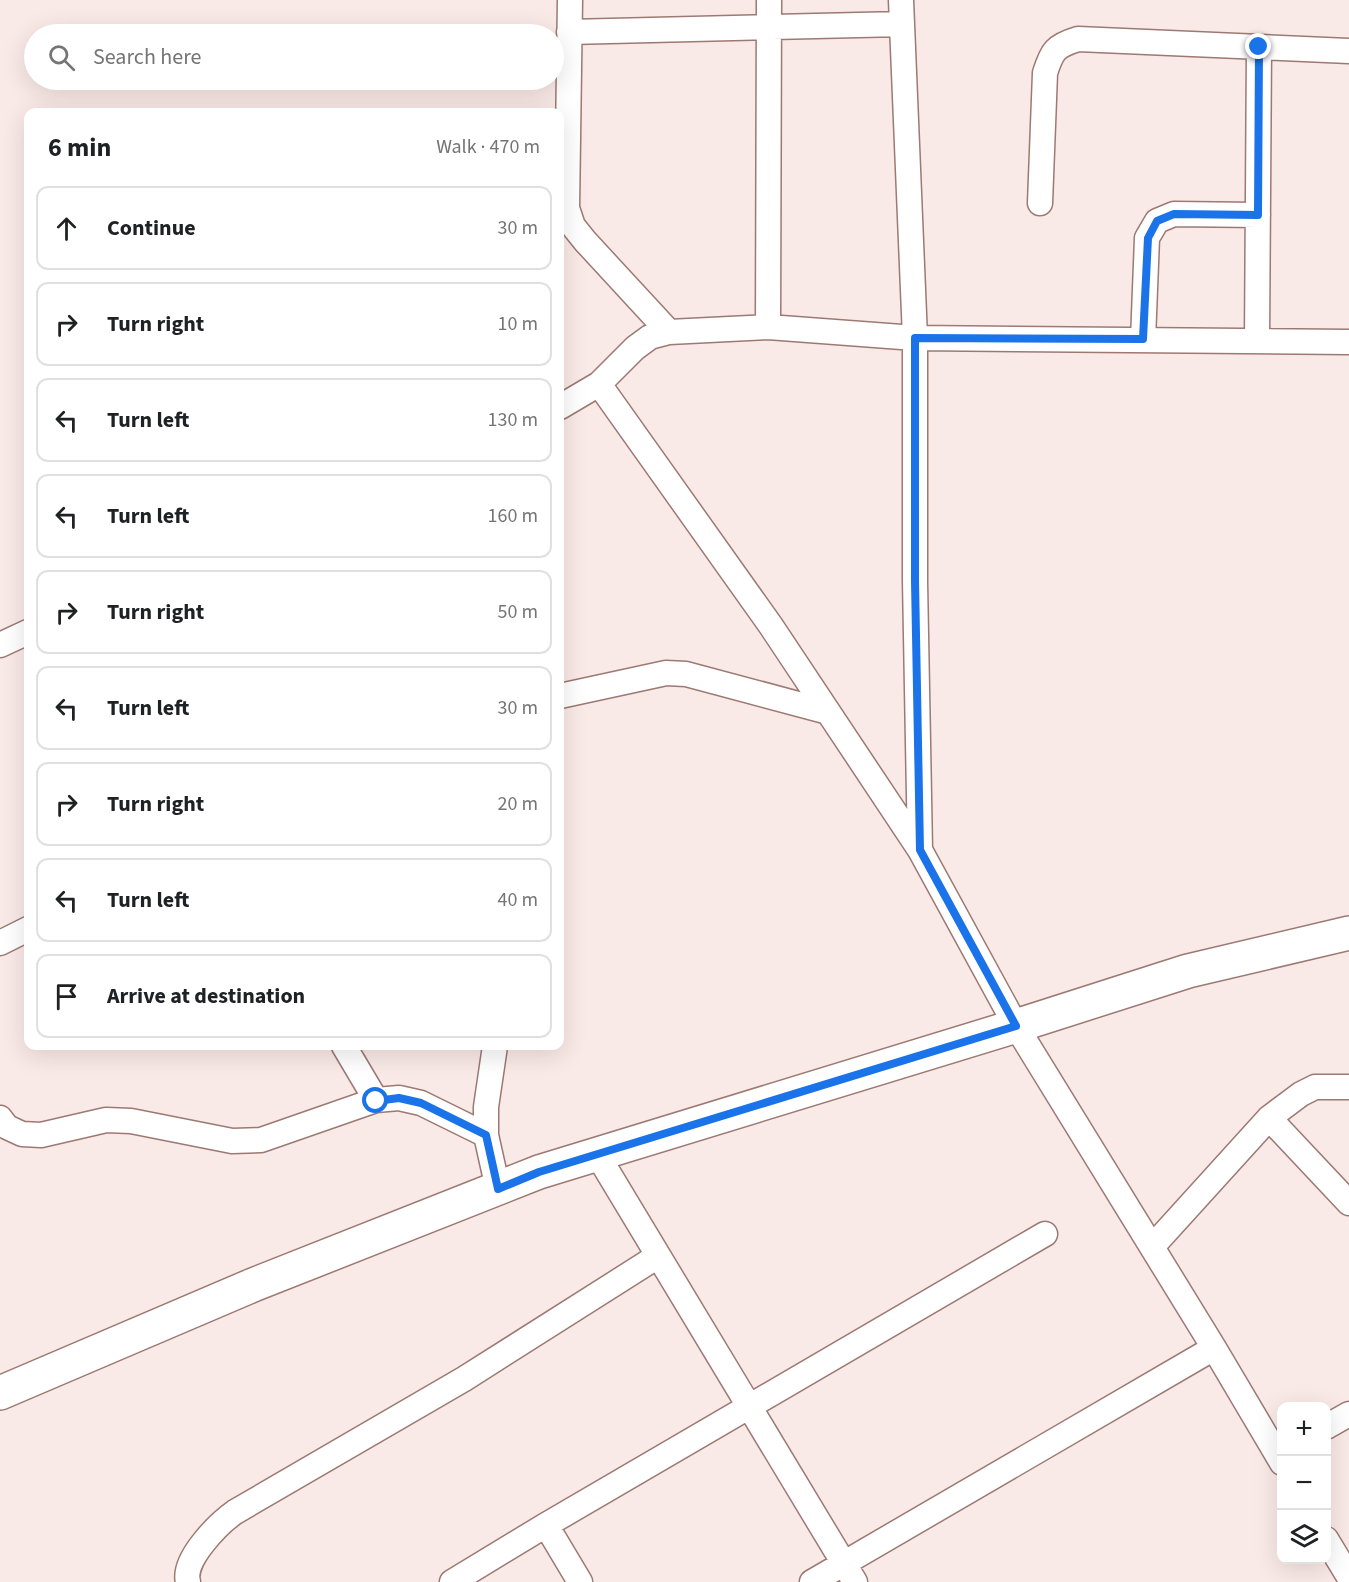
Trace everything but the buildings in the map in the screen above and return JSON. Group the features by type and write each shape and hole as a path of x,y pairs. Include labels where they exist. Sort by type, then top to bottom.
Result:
{"main road":[{"path":"0,1393 253,1285 539,1172 1188,971 1349,933"}],"street":[{"path":"570,0 567,208 573,226 585,241 669,332"},
{"path":"768,327 769,0"},
{"path":"901,0 915,338 915,581 920,850"},
{"path":"569,32 902,24"},
{"path":"1040,203 1045,73 1051,55 1063,44 1078,39 1349,51"},
{"path":"1257,340 1259,47"},
{"path":"1143,339 1148,238 1157,221 1174,214 1258,215"},
{"path":"564,405 599,384 635,348 650,337 669,332 768,327 915,338 1349,342"},
{"path":"599,384 771,626 920,850 1016,1026 1279,1456"},
{"path":"0,645 24,634"},
{"path":"564,695 666,673 686,674 828,712"},
{"path":"0,943 24,931"},
{"path":"346,1050 376,1101"},
{"path":"494,1050 486,1107 486,1135 498,1189"},
{"path":"1152,1247 1269,1118 1301,1094 1315,1087 1349,1087"},
{"path":"0,1118 7,1127 22,1134 41,1135 114,1120 131,1121 232,1141 261,1140 376,1101 399,1098 421,1103 486,1135"},
{"path":"1269,1118 1349,1203"},
{"path":"597,1154 849,1573"},
{"path":"452,1582 1045,1234"},
{"path":"188,1582 186,1575 190,1561 221,1522 235,1512 464,1379 658,1256"},
{"path":"812,1582 849,1573 1214,1348"},
{"path":"1331,1424 1349,1414"},
{"path":"546,1525 580,1582"},
{"path":"1331,1547 1349,1577"}],"route":[{"path":"376,1101 399,1098 421,1103 486,1135 498,1189 539,1172 1016,1026 920,850 915,581 915,338 1143,339 1148,238 1157,221 1174,214 1258,215 1259,47"}]}
